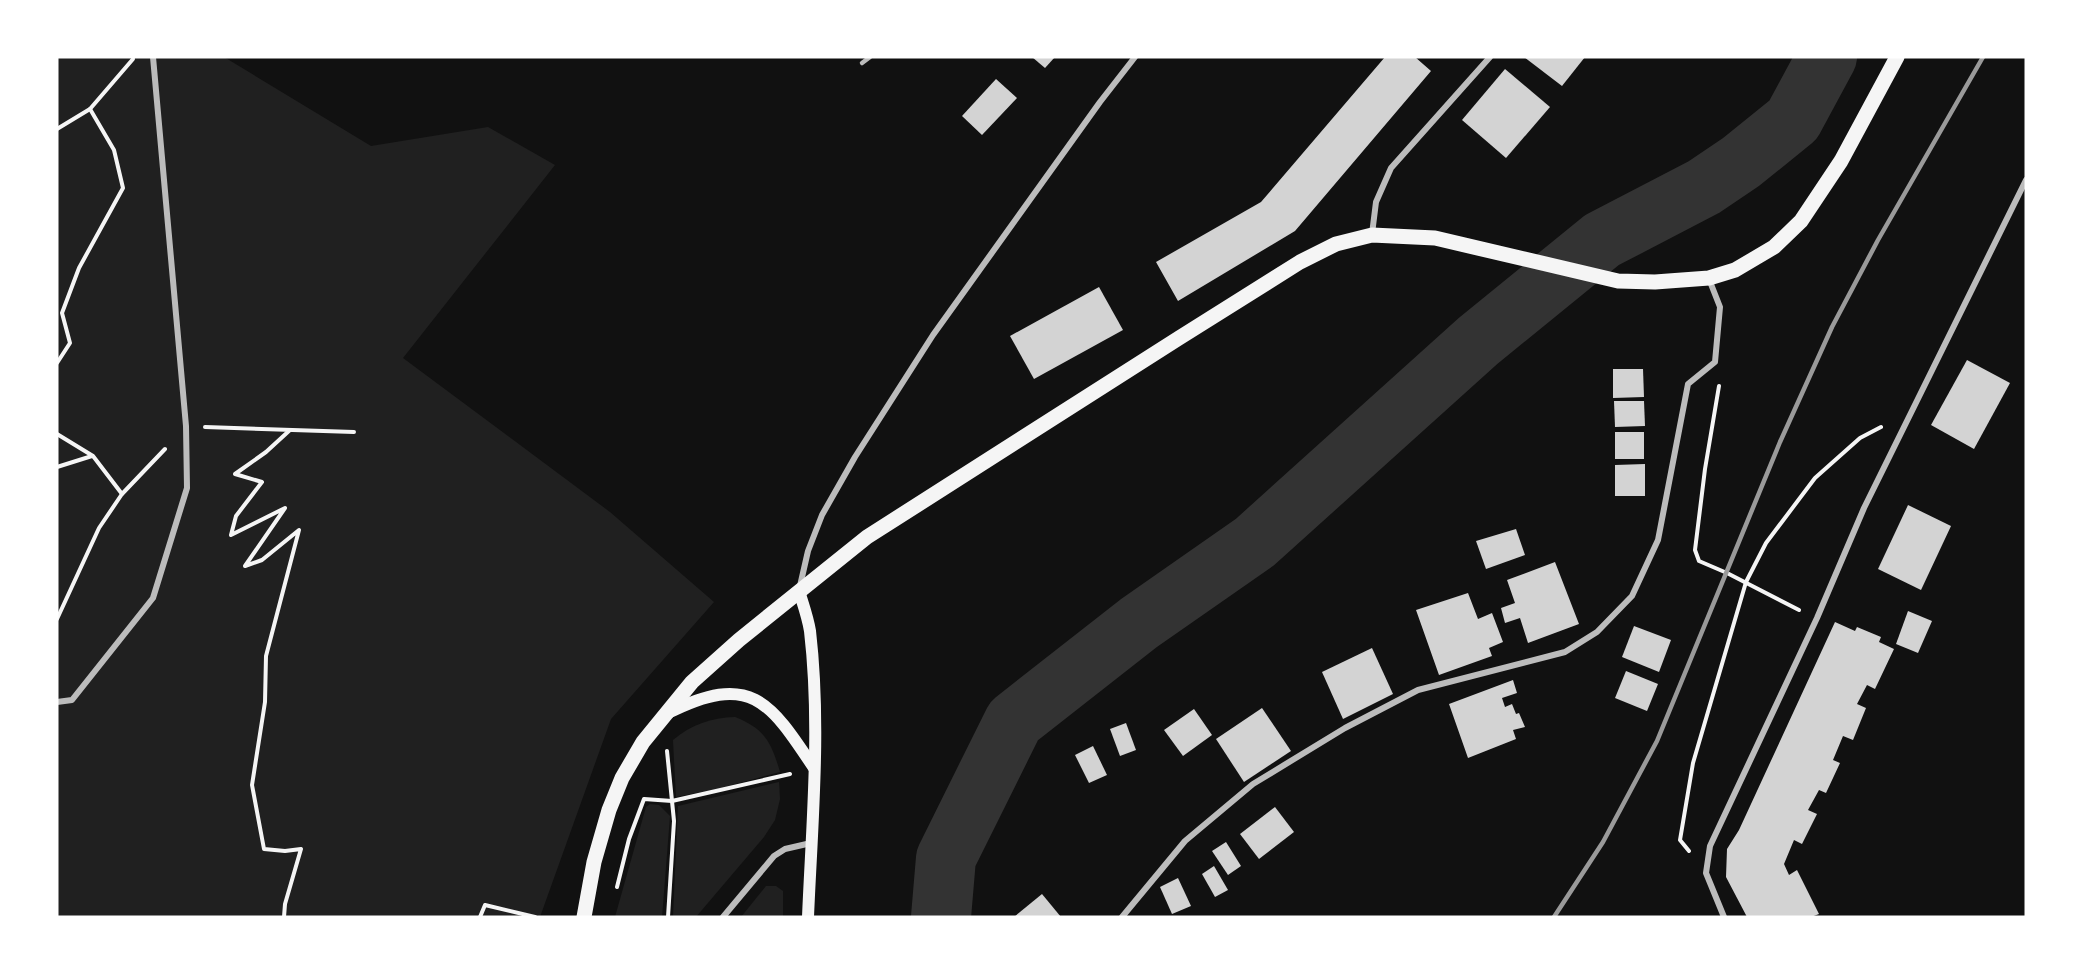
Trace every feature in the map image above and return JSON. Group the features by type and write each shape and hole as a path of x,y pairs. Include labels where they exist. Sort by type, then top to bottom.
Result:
{"main road":[{"path":"584,917 594,862 609,810 622,778 643,742 692,682 739,640 867,537 1300,262 1336,244 1372,235 1435,238 1618,280 1655,282 1708,278 1735,270 1774,247 1801,221 1841,161 1897,57"},
{"path":"799,591 810,629 815,696 815,769 808,917"},
{"path":"664,715 692,701 713,694 730,692 749,697 782,720 815,769"}],"street":[{"path":"57,702 72,700 153,598 187,488 186,426 153,57"},
{"path":"799,591 808,551 822,515 855,457 933,335 1100,102 1135,57"},
{"path":"1372,235 1376,202 1390,168 1490,57"},
{"path":"1724,917 1706,873 1710,846 1817,618 1864,507 2026,180"},
{"path":"1122,917 1185,840 1253,784 1345,728 1418,690 1565,652 1597,632 1632,596 1658,540 1688,384 1715,362 1720,307 1708,278"},
{"path":"723,917 774,856 786,849 812,843"}],"lane":[{"path":"862,63 870,57"}],"path":[{"path":"57,129 90,109 134,57"},
{"path":"57,363 70,344 62,312 79,268 123,188 114,150 90,109"},
{"path":"1715,362 1720,378 1695,550 1699,561 1817,618"},
{"path":"1706,873 1680,840 1693,763 1746,582 1766,543 1815,478 1860,438 1911,411"},
{"path":"57,619 99,528 122,494 186,426 354,432"},
{"path":"284,917 285,904 301,849 285,851 264,849 252,785 266,702 266,656 299,530 262,560 245,566 285,508 231,535 236,516 262,482 235,474 266,452 290,429"},
{"path":"57,434 93,456 122,494"},
{"path":"57,468 93,456"},
{"path":"664,715 672,801 673,853 668,917"},
{"path":"615,895 629,839 644,799 672,801 815,769"},
{"path":"480,917 485,905 535,917"}],"shaded area":[{"path":"57,57 224,57 371,146 488,127 555,165 403,358 610,512 714,602 611,719 540,917 57,917"},
{"path":"735,717 753,726 765,738 780,772 717,789 676,797 673,740 702,723"},
{"path":"779,782 780,799 775,820 764,837 696,917 673,917 678,806"},
{"path":"650,804 659,805 670,816 662,917 615,917 646,807"},
{"path":"766,886 776,886 783,891 783,917 741,917"}],"building":[{"path":"1032,57 1055,57 1045,68"},
{"path":"1385,57 1415,57 1431,71 1295,231 1178,301 1156,262 1261,202"},
{"path":"1524,57 1585,57 1562,86"},
{"path":"1505,69 1550,107 1506,158 1462,120"},
{"path":"996,79 1017,98 982,135 962,116"},
{"path":"1099,287 1123,330 1034,379 1010,336"},
{"path":"1967,360 2010,383 1974,449 1931,425"},
{"path":"1613,369 1643,369 1644,397 1613,398"},
{"path":"1614,401 1644,401 1645,426 1615,427"},
{"path":"1615,432 1644,432 1644,459 1615,459"},
{"path":"1645,464 1645,496 1615,496 1615,465"},
{"path":"1908,505 1951,526 1921,590 1878,569"},
{"path":"1516,529 1525,555 1486,569 1476,541"},
{"path":"1555,562 1579,624 1528,643 1520,618 1505,623 1501,608 1515,603 1507,580"},
{"path":"1468,593 1478,619 1492,613 1503,642 1489,648 1492,656 1439,675 1416,610"},
{"path":"1908,611 1932,621 1918,653 1896,644"},
{"path":"1835,622 1855,631 1857,627 1881,637 1879,642 1894,649 1875,689 1867,685 1857,704 1866,708 1853,740 1843,736 1833,760 1840,763 1826,793 1819,790 1808,810 1817,814 1802,844 1794,840 1784,864 1789,875 1797,870 1819,914 1811,917 1747,917 1726,877 1727,849 1739,830"},
{"path":"1634,626 1671,640 1659,672 1622,657"},
{"path":"1372,648 1393,694 1343,719 1322,672"},
{"path":"1626,671 1658,684 1647,711 1615,698"},
{"path":"1513,680 1517,693 1502,698 1505,707 1512,704 1525,727 1513,730 1516,739 1468,758 1449,704"},
{"path":"1262,708 1291,751 1244,782 1216,739"},
{"path":"1194,709 1212,735 1183,756 1164,730"},
{"path":"1126,723 1136,750 1120,756 1110,729"},
{"path":"1093,746 1107,775 1089,783 1075,755"},
{"path":"1275,807 1294,832 1259,859 1240,834"},
{"path":"1226,842 1241,866 1228,875 1212,851"},
{"path":"1214,866 1228,890 1215,897 1202,874"},
{"path":"1178,878 1191,906 1172,914 1160,887"},
{"path":"1042,894 1061,917 1014,917"}],"waterway":[{"path":"941,917 946,858 1014,721 1139,623 1255,542 1478,341 1602,240 1704,187 1741,162 1793,120 1827,57"}],"railway":[{"path":"1554,917 1603,842 1657,741 1780,442 1832,327 1878,240 1983,57"}]}
